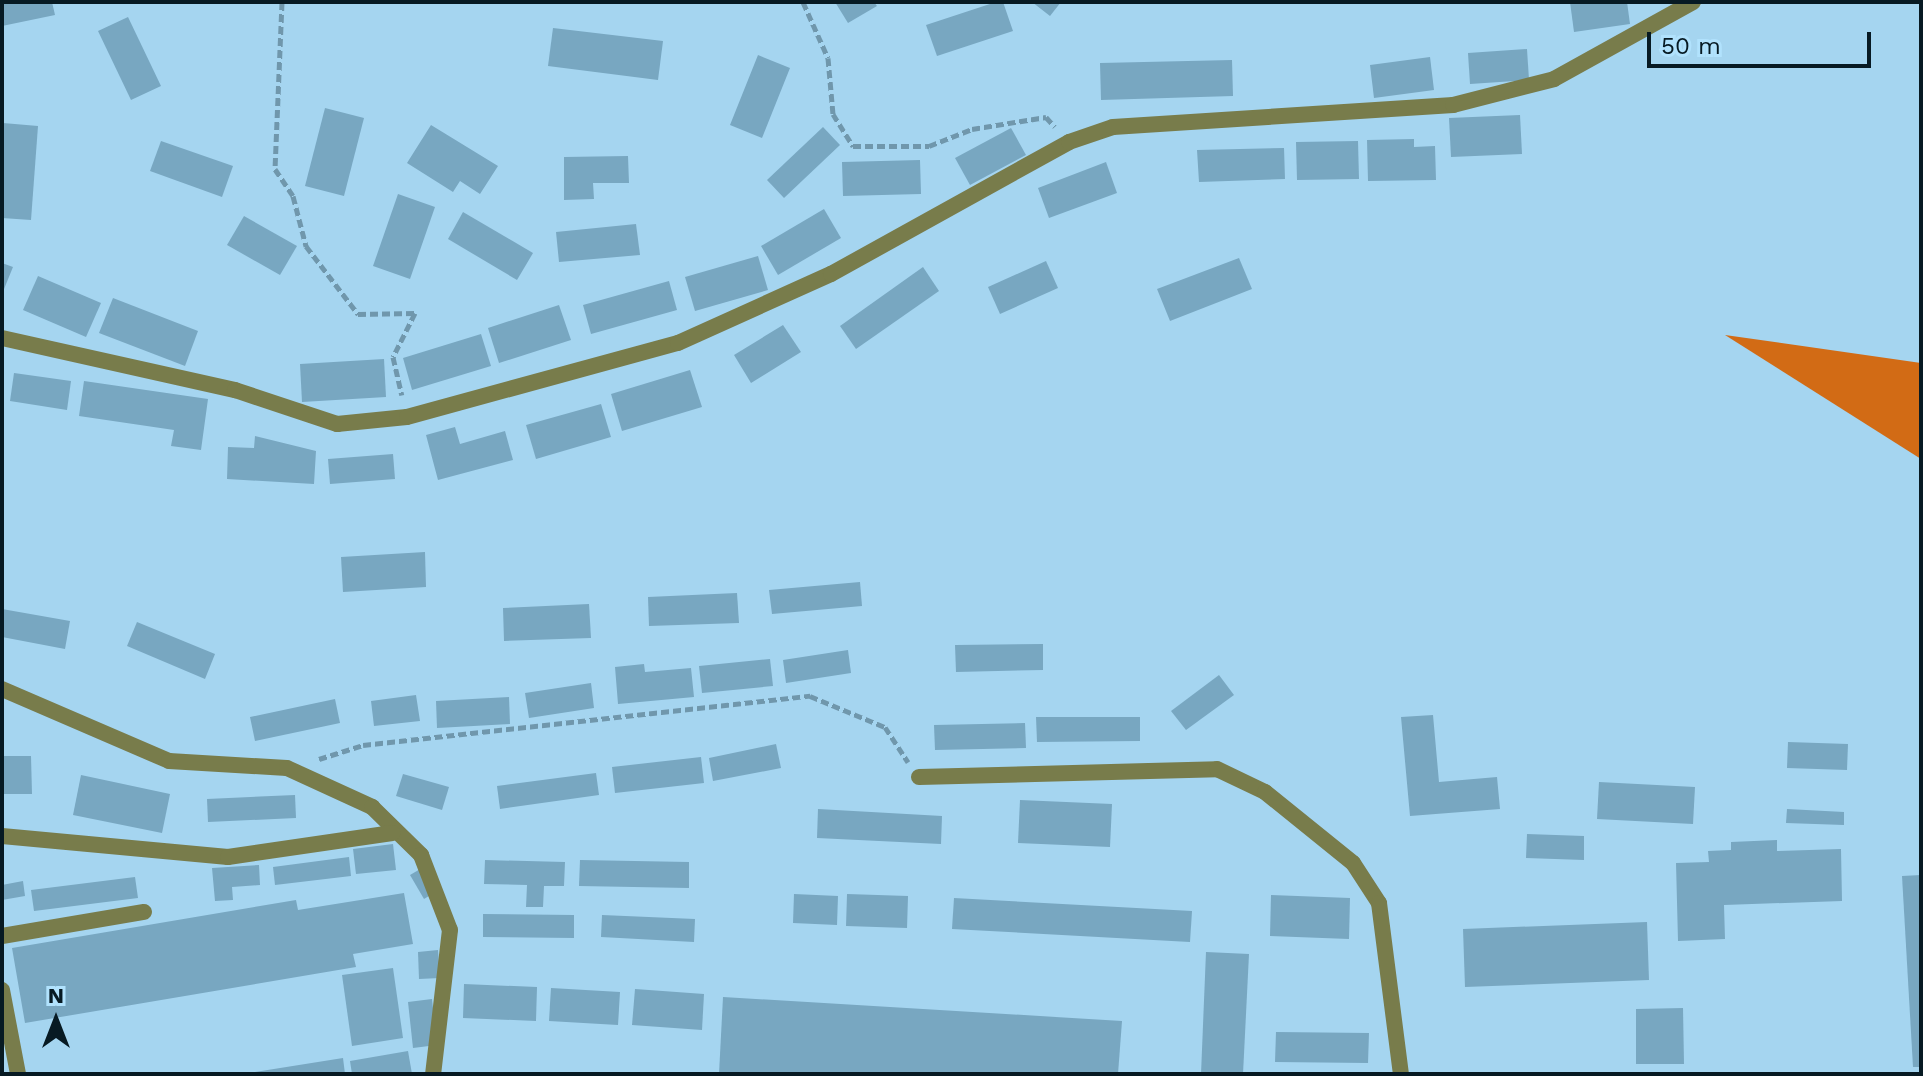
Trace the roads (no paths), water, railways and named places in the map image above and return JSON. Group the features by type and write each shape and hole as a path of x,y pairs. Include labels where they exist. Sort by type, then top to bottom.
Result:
{"street":[{"path":"2,338 235,390 337,424 407,417 678,343 831,274 1069,142 1113,127 1453,105 1554,79 1693,2"},
{"path":"2,689 169,761 287,768 372,807 392,833 421,855 450,930 433,1074"},
{"path":"919,777 1217,769 1265,792 1353,863 1379,903 1401,1074"},
{"path":"2,836 228,857 392,833"},
{"path":"2,936 144,912"},
{"path":"2,990 18,1074"}]}
